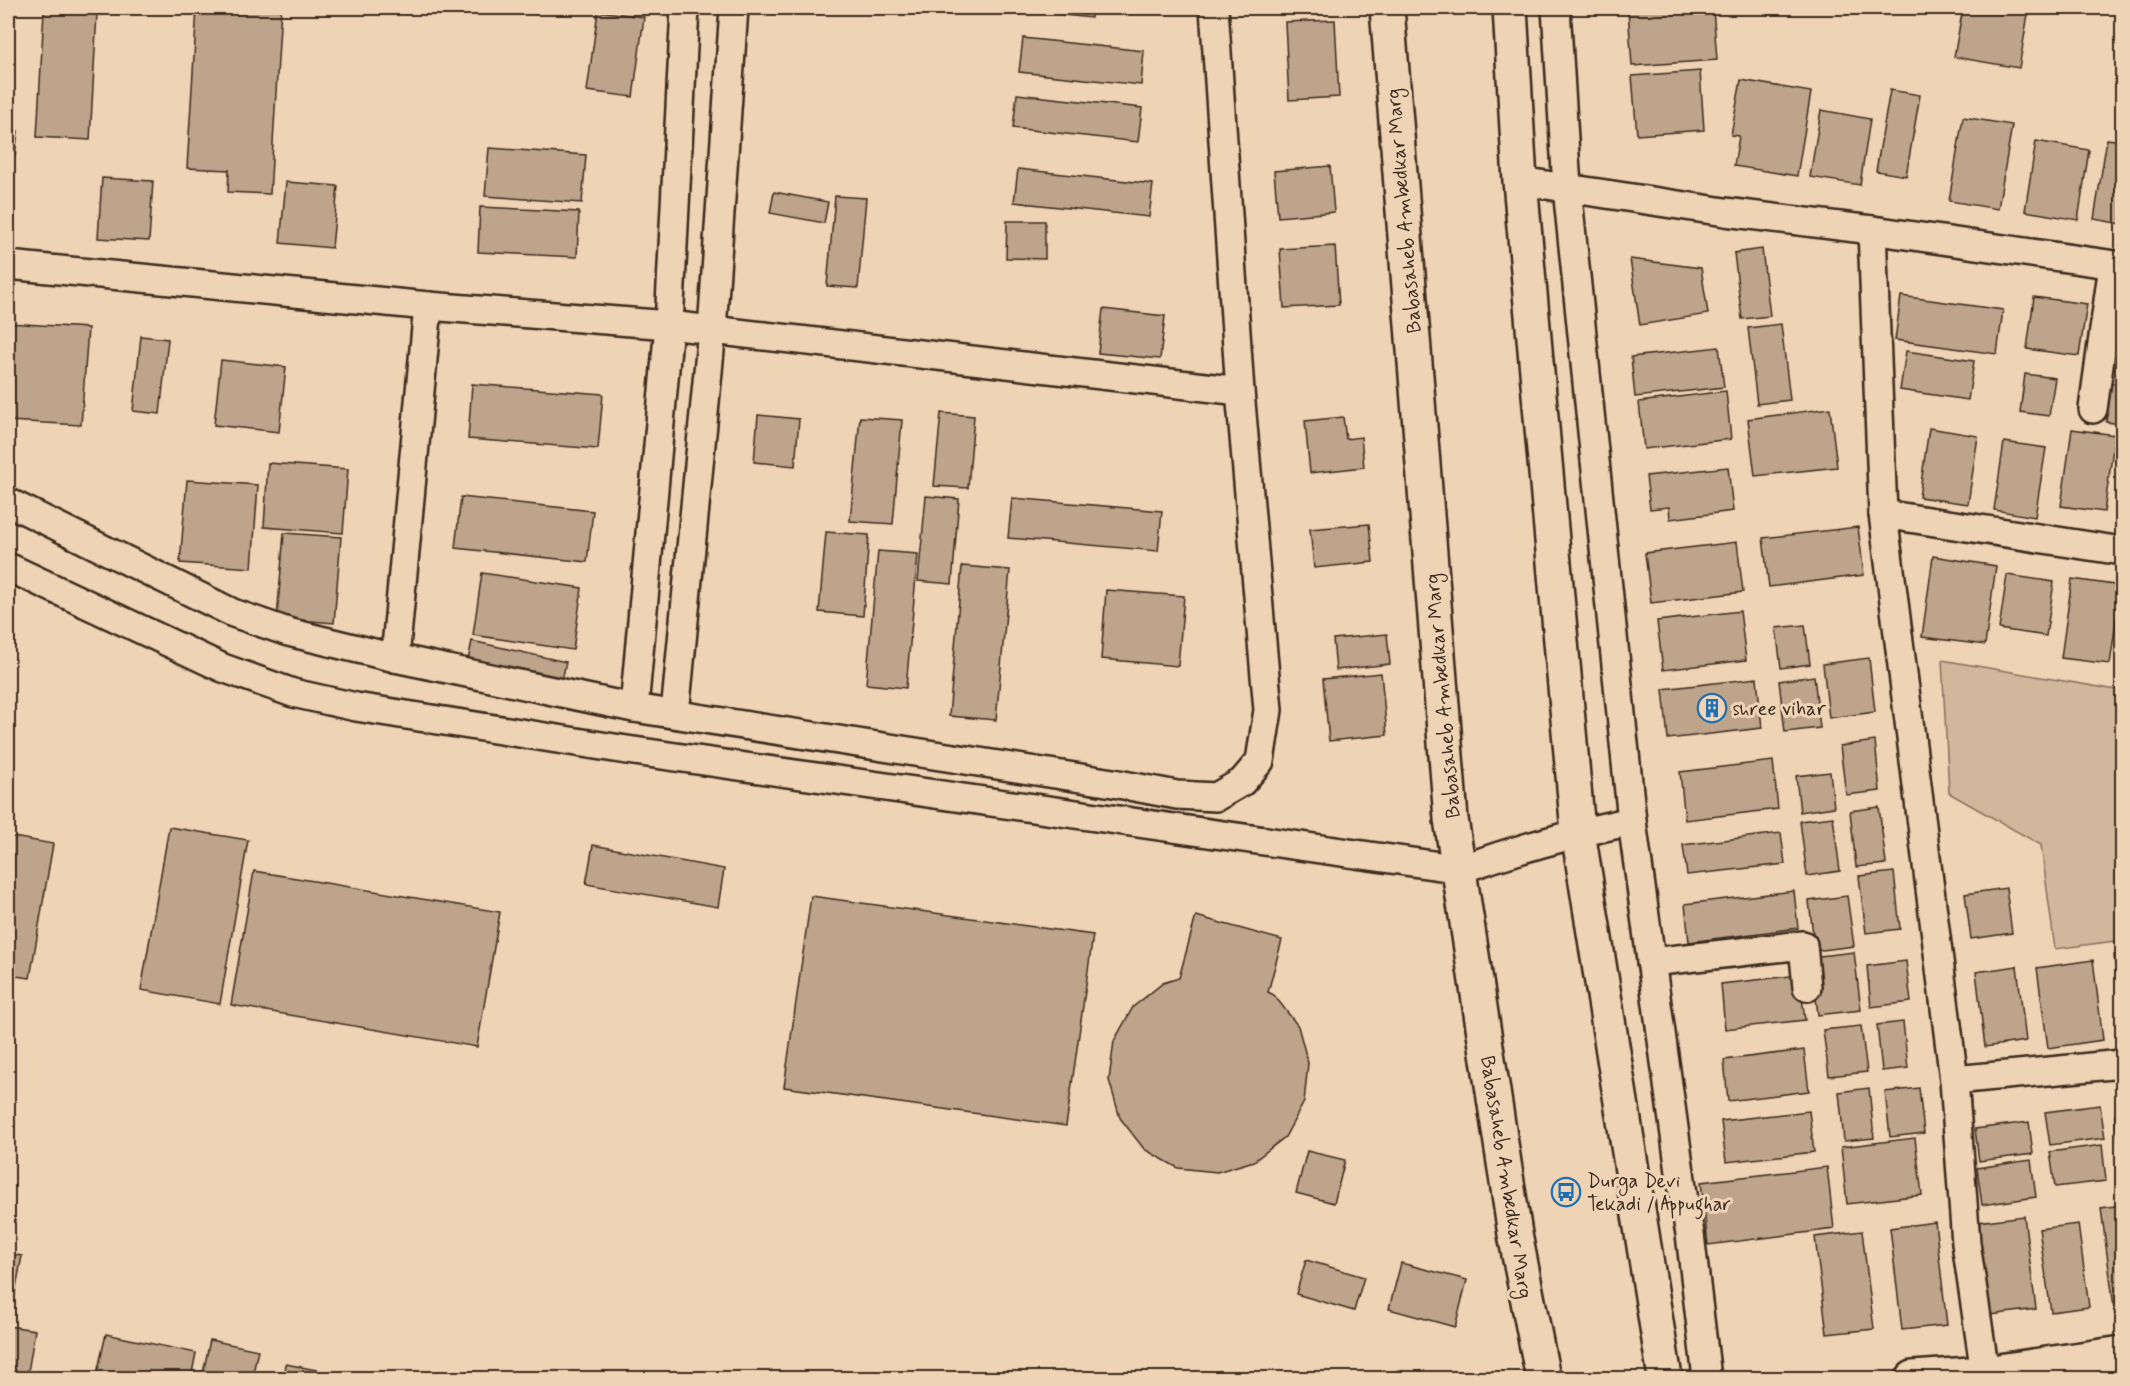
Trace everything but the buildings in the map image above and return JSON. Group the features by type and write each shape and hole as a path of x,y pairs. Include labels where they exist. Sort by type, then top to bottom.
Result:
{"main road":[{"name":"Babasaheb Ambedkar Marg","path":"1387,8 1451,819 1461,869 1470,950 1515,1234 1543,1378"},
{"path":"1510,8 1520,181 1578,832 1665,1378"},
{"path":"1913,1378 2106,1362"}],"street":[{"path":"634,708 669,325 685,8"},
{"path":"675,714 712,330 734,8"},
{"path":"8,502 233,613 288,632 395,658 634,708 1101,781 1177,795 1216,796 1242,782 1260,761 1268,710 1240,391 1215,8"},
{"path":"1556,8 1567,188 1632,821 1682,1190 1690,1234 1707,1378"},
{"path":"1520,181 1725,212 1872,230 2118,265 2093,409"},
{"path":"1872,230 1883,514 1954,1080 1966,1244 1985,1373"},
{"path":"8,265 428,306 669,325 1240,391"},
{"path":"395,658 428,306"},
{"path":"1883,514 2122,551"},
{"path":"8,567 223,668 293,693 356,707 638,752 1461,869 1507,852 1578,832 1632,821"},
{"path":"1651,962 1803,945 1807,987"},
{"path":"1954,1080 2122,1064"}],"shaded area":[{"path":"1942,660 2122,691 2122,940 2055,949 2041,845 1949,793"}],"place":[{"name":"shree vihar","path":"1712,708"},
{"name":"Durga Devi Tekadi / Appughar","path":"1566,1192"}]}
